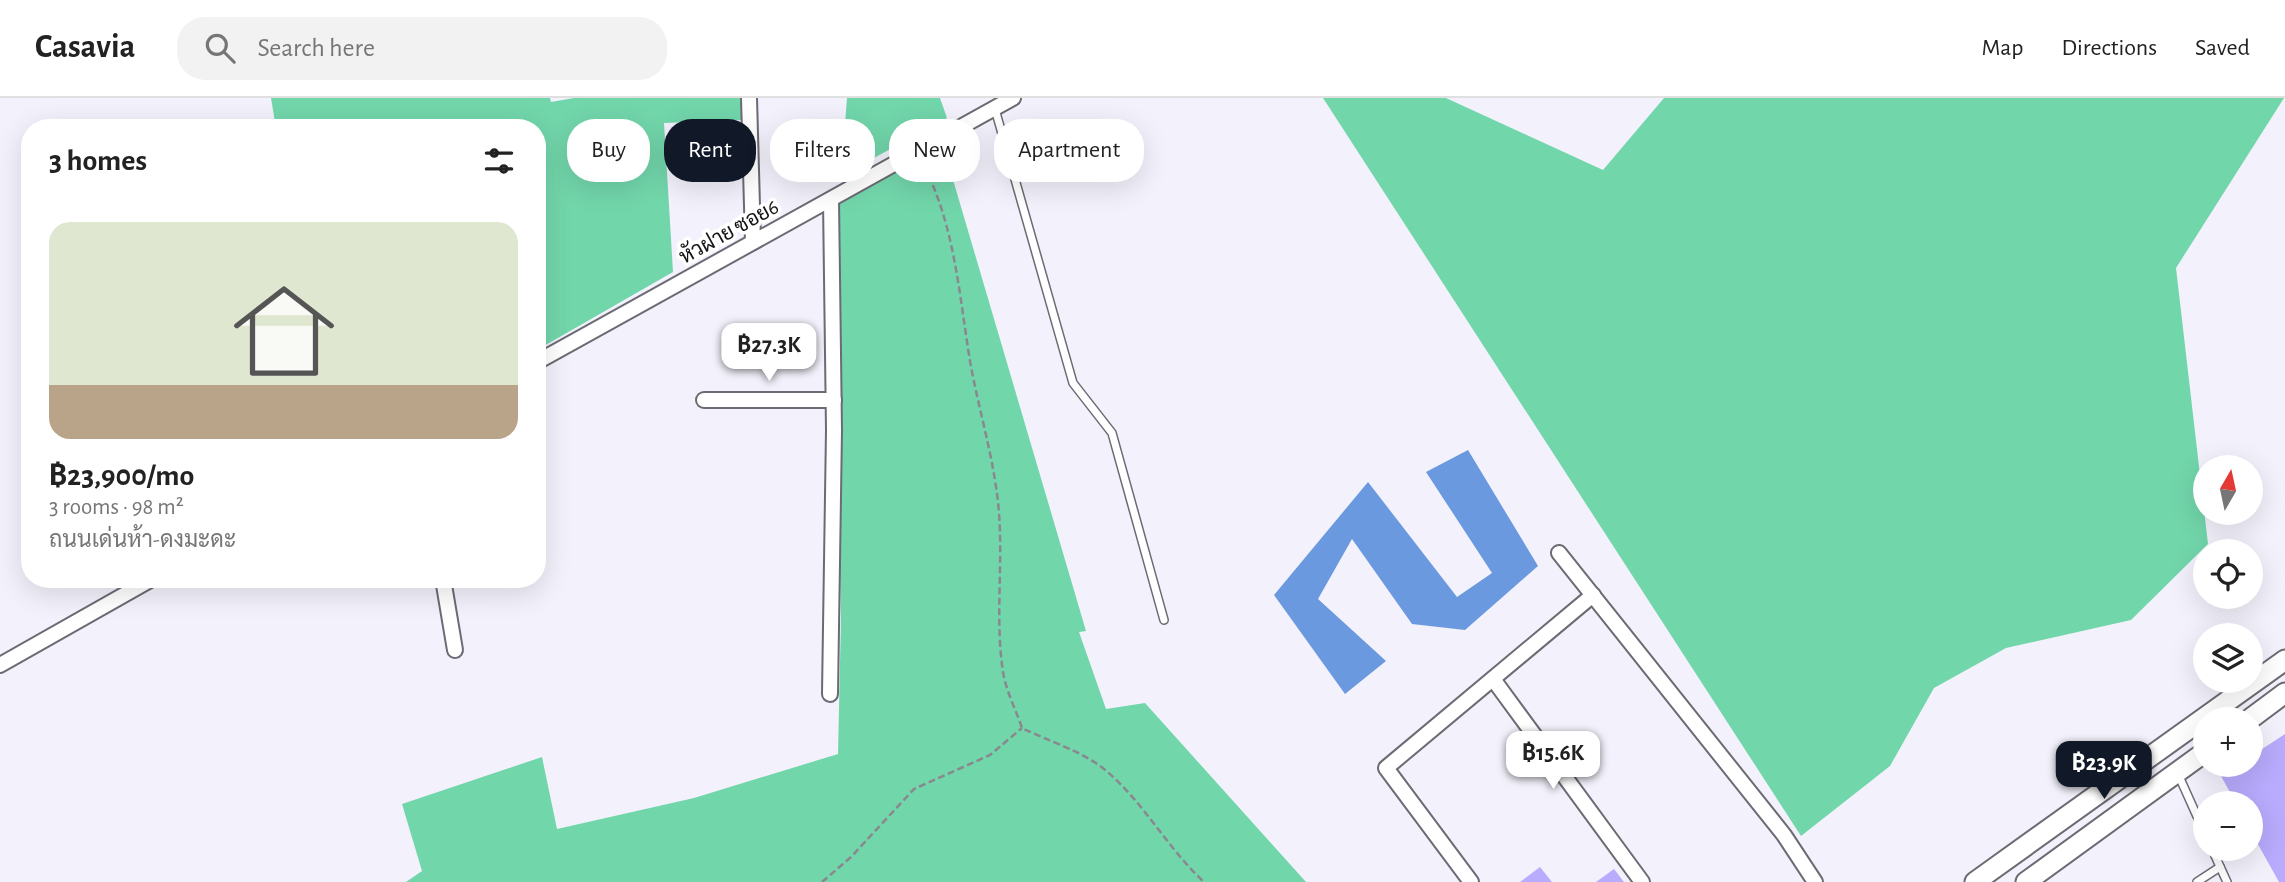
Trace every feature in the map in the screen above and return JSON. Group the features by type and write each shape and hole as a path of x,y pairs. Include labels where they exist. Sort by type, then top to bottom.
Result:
{"main road":[{"path":"1975,882 2285,660"},
{"path":"2263,710 2285,694"},
{"path":"2026,882 2193,761"}],"street":[{"path":"749,98 753,242"},
{"name":"หัวฝาย ซอย6","path":"978,119 1013,98"},
{"name":"หัวฝาย ซอย6","path":"546,357 889,169"},
{"path":"830,694 834,400 831,200"},
{"path":"704,400 834,400"},
{"path":"1559,553 1784,835 1815,882"},
{"path":"0,665 136,588"},
{"path":"445,588 455,650"},
{"path":"1471,882 1386,768 1594,595"},
{"path":"1493,679 1642,882"}],"lane":[{"path":"995,109 1073,383 1112,433 1164,620"},
{"path":"2177,772 2193,807"},
{"path":"2217,861 2227,882"},
{"path":"2197,882 2220,867"}],"path":[{"path":"932,182 959,277 970,362 988,438 999,513 999,623 1003,675 1022,728 1103,768 1149,815 1185,864 1204,882"},
{"path":"822,882 852,857 914,789 990,755 1022,728"}],"green space":[{"path":"271,98 550,98 551,102 574,98 741,98 742,119 664,119 664,182 668,182 673,272 546,345 546,119 274,119"},
{"path":"847,98 940,98 947,118 889,119 889,150 875,157 875,119 845,119"},
{"path":"1323,98 1446,98 1603,170 1664,98 2284,98 2176,268 2198,455 2193,455 2193,525 2206,525 2207,539 2193,539 2193,559 2131,620 2006,648 1934,688 1890,766 1801,836"},
{"path":"889,168 889,182 954,182 1086,631 1079,632 1106,709 1145,703 1306,882 406,882 422,871 402,804 542,757 557,829 694,798 838,754 841,618 831,200 863,182 875,182 875,176"}],"water":[{"path":"1468,450 1538,566 1465,630 1412,624 1352,539 1318,599 1386,661 1345,694 1274,595 1368,482 1457,597 1492,573 1426,472"}],"building":[{"path":"2285,734 2285,882 2279,882 2263,853 2263,791 2229,791 2222,777 2263,777 2263,748"},
{"path":"1540,867 1552,882 1520,882"},
{"path":"1614,869 1624,882 1596,882"}]}
